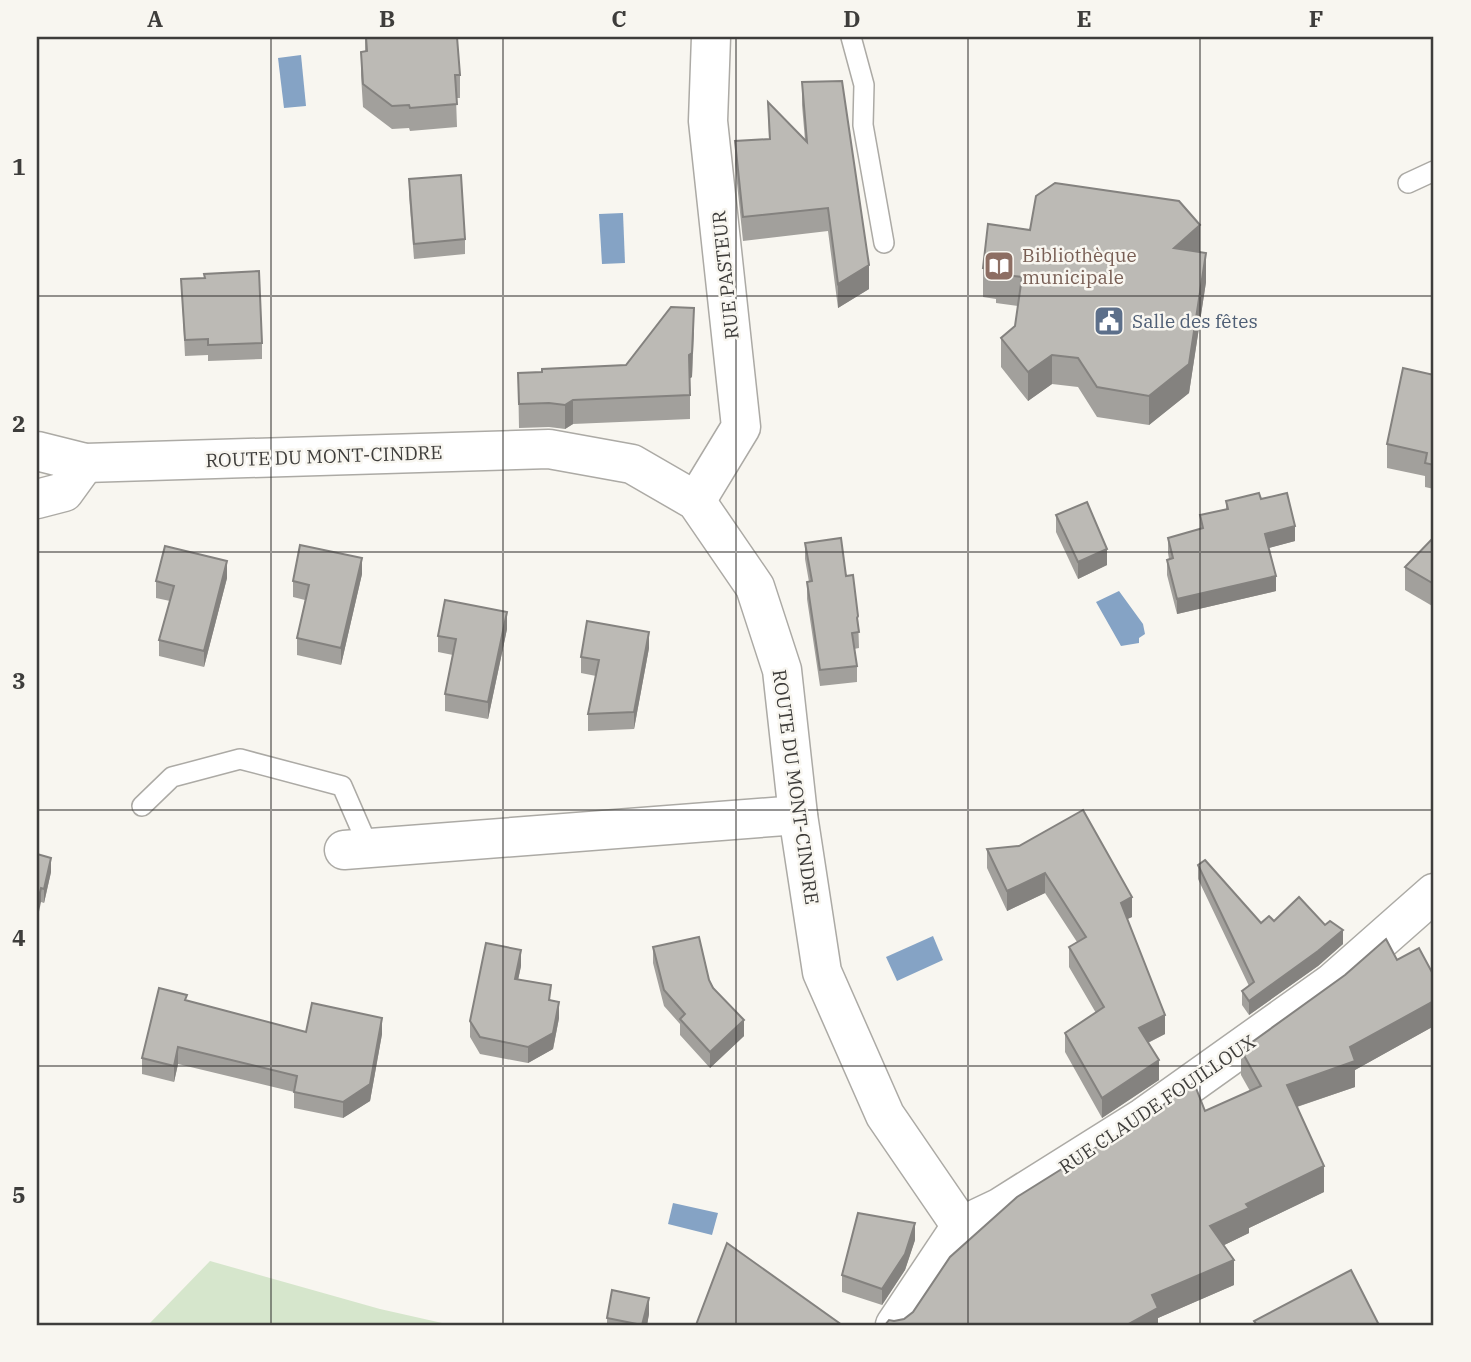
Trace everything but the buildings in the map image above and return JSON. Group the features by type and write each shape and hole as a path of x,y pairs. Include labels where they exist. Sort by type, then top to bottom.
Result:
{"street":[{"name":"RUE PASTEUR","path":"696,501 741,427 708,121 711,37"},
{"name":"ROUTE DU MONT-CINDRE","path":"37,451 85,463 549,449 632,464 696,501 755,587 782,670 798,815 822,972 885,1115 961,1226"},
{"path":"37,499 64,492 85,463"},
{"path":"356,849 798,815"},
{"name":"RUE CLAUDE FOUILLOUX","path":"961,1226 999,1208 1144,1117 1332,983 1434,893"},
{"path":"906,1318 961,1226"}],"lane":[{"path":"850,37 864,85 863,125 884,243"},
{"path":"1408,183 1434,171"},
{"path":"142,806 172,777 240,758 342,786 356,849"}],"green space":[{"path":"210,1261 380,1309 451,1325 148,1325"}],"water":[{"path":"301,55 306,106 284,108 278,58"},
{"path":"623,213 625,263 602,264 599,214"},
{"path":"1119,591 1143,624 1145,634 1139,638 1139,643 1121,646 1096,602"},
{"path":"933,936 943,960 897,981 886,957"},
{"path":"673,1203 718,1213 712,1235 668,1224"}],"place":[{"name":"Bibliothèque municipale","path":"999,266"},
{"name":"Salle des fêtes","path":"1109,321"}]}
